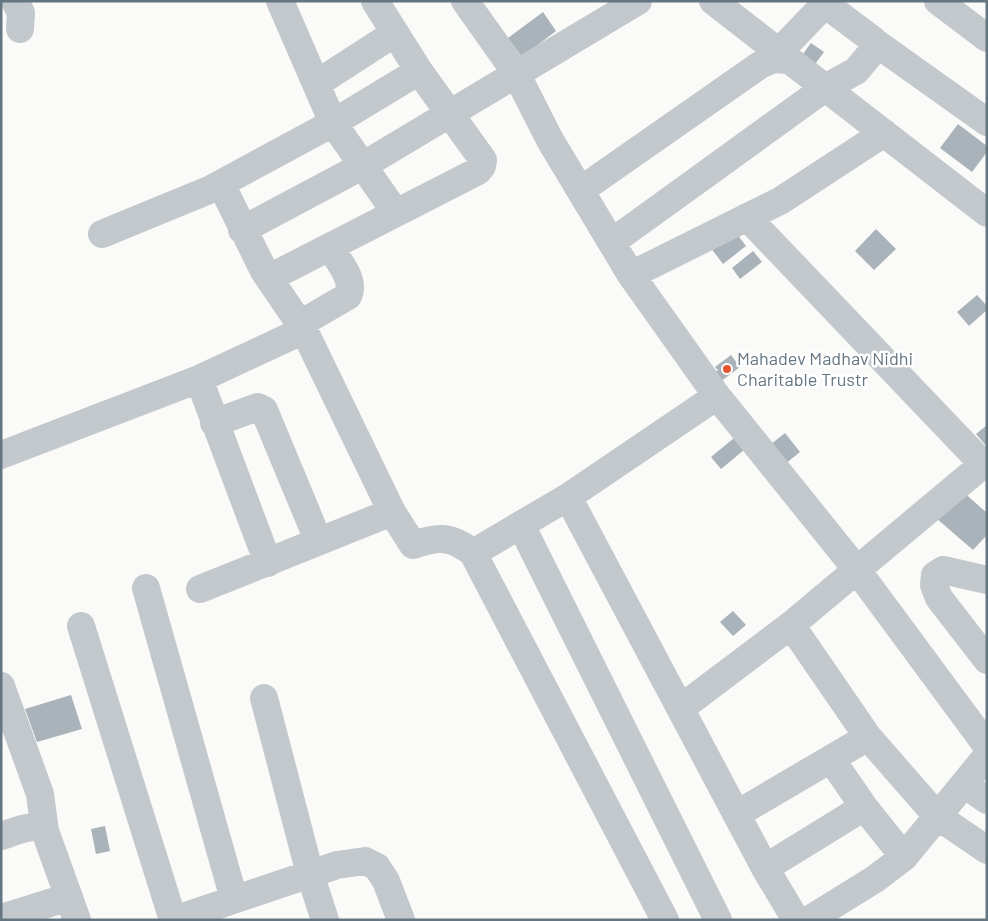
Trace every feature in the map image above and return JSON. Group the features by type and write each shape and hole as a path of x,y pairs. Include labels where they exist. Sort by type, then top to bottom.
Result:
{"street":[{"path":"15,1 21,13 20,29"},
{"path":"280,1 333,123 364,165 396,214"},
{"path":"269,278 478,171 482,166 483,160 419,72 375,1"},
{"path":"465,1 516,73 550,140 631,274 717,396 857,570 987,746"},
{"path":"242,230 364,165 638,1"},
{"path":"713,1 782,57 987,213"},
{"path":"938,1 987,38"},
{"path":"581,190 760,65 782,57 825,4 987,122"},
{"path":"316,84 395,33"},
{"path":"612,242 825,88 856,71 874,51 876,43"},
{"path":"102,234 221,184 333,123 419,72"},
{"path":"631,274 780,201 884,133"},
{"path":"221,184 242,230 269,278 302,327 392,512 413,545 426,540 448,538 462,544 473,553 665,920"},
{"path":"681,708 791,625 985,463 747,217"},
{"path":"1,455 198,379 302,327 348,296 351,289 349,280 330,247"},
{"path":"198,379 268,563"},
{"path":"473,553 568,497 717,396"},
{"path":"214,423 258,406 264,410 318,540"},
{"path":"568,497 765,868 796,920"},
{"path":"200,588 268,563 318,540 392,512"},
{"path":"521,525 718,920"},
{"path":"986,657 939,598 934,585 935,575 943,570 987,580"},
{"path":"146,588 234,899"},
{"path":"791,625 868,737 937,816 987,850"},
{"path":"81,626 173,920 336,865 365,861 377,866 386,881 401,920"},
{"path":"1,686 40,794 45,831 73,908 1,918"},
{"path":"264,698 310,874 325,920"},
{"path":"736,814 868,737"},
{"path":"810,920 875,879 904,856 987,756"},
{"path":"831,759 864,808 904,856"},
{"path":"964,784 987,800"},
{"path":"765,868 864,808"},
{"path":"1,836 31,827 39,827 45,831"}],"building":[{"path":"543,12 556,31 522,57 508,38"},
{"path":"811,43 824,52 810,71 797,62"},
{"path":"958,124 987,146 987,152 972,172 940,148"},
{"path":"733,229 746,246 723,264 710,247"},
{"path":"876,229 896,249 874,270 855,251"},
{"path":"753,251 762,262 740,279 732,268"},
{"path":"977,295 987,306 987,310 969,326 957,312"},
{"name":"Mahadev Madhav Nidhi Charitable Trustr","path":"731,355 740,367 720,382 713,374 718,370 715,367"},
{"path":"987,425 987,447 976,434"},
{"path":"785,433 800,452 780,468 765,449"},
{"path":"734,438 744,450 721,469 711,457"},
{"path":"961,490 987,513 987,535 973,550 936,518"},
{"path":"733,611 746,625 733,636 720,622"},
{"path":"71,695 82,729 37,742 25,709"},
{"path":"105,826 110,851 96,854 91,829"}],"place":[{"name":"Mahadev Madhav Nidhi Charitable Trustr","path":"727,369"}]}
